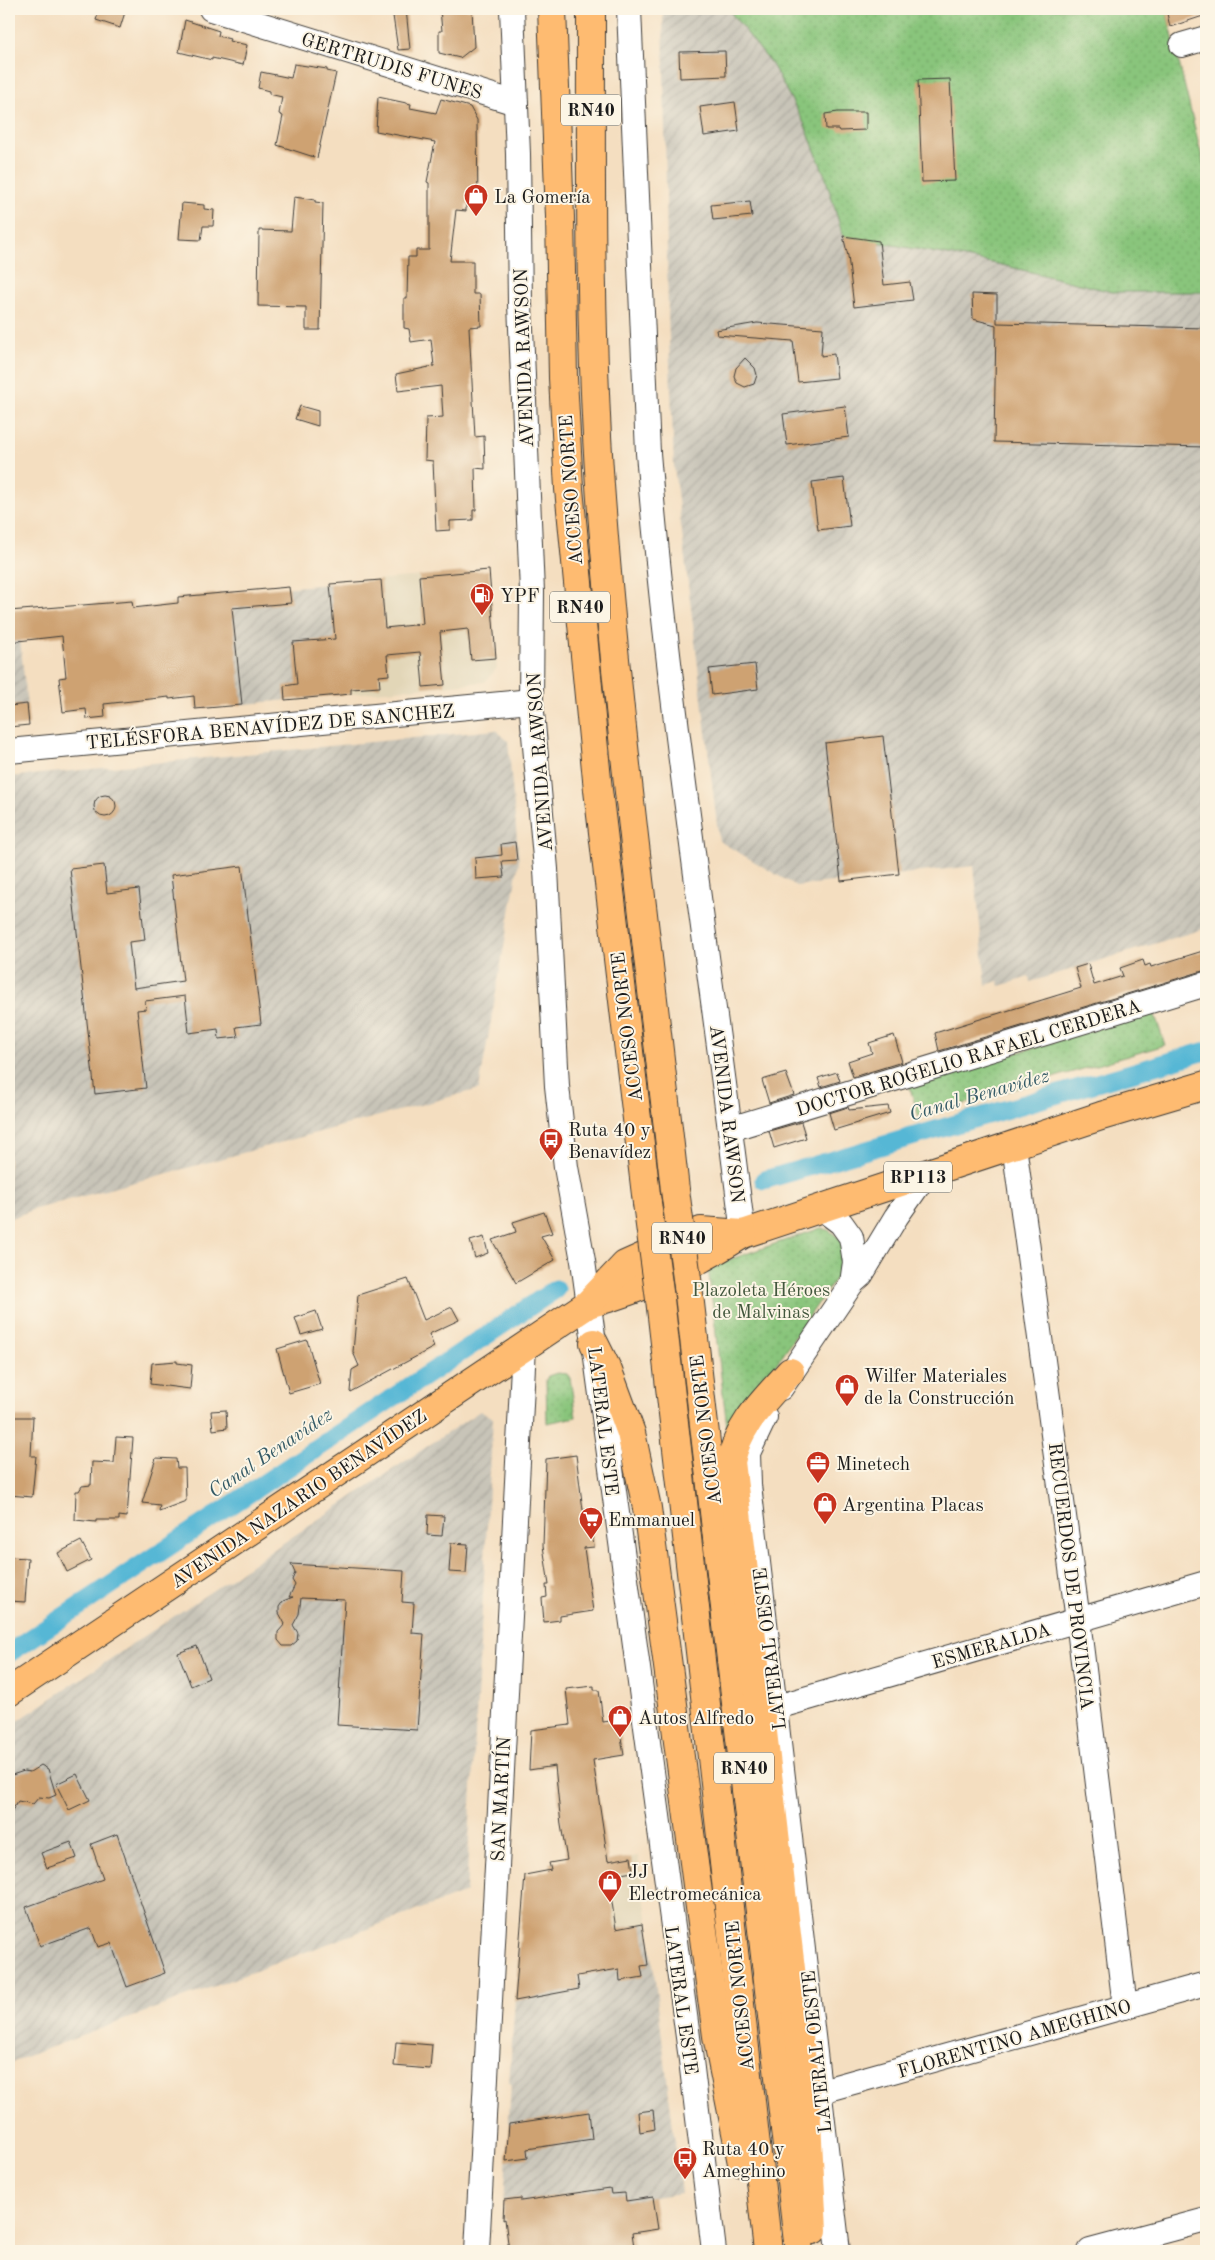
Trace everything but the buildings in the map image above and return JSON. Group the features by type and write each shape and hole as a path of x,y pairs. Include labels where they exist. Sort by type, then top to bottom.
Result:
{"main road":[{"name":"ACCESO NORTE","path":"552,9 560,217 563,378 569,489 598,790 660,1298 768,2251"},
{"name":"ACCESO NORTE","path":"591,9 594,366 600,486 619,688 675,1190 688,1286 799,2251"},
{"name":"AVENIDA NAZARIO BENAVÍDEZ","path":"9,1692 588,1304 640,1288 706,1257 743,1234 1102,1116 1206,1085"},
{"path":"594,1343 608,1371 632,1433 647,1508 717,2036 736,2132 764,2251"},
{"path":"790,1372 748,1419 733,1451 731,1462 805,2087 814,2251"}],"street":[{"name":"GERTRUDIS FUNES","path":"211,9 516,103"},
{"name":"AVENIDA RAWSON","path":"512,9 520,304 533,596 531,701 546,869 556,1086 566,1167 588,1304"},
{"name":"AVENIDA RAWSON","path":"629,9 648,453 654,527 677,734 743,1234"},
{"path":"1182,45 1206,38"},
{"name":"TELÉSFORA BENAVÍDEZ DE SANCHEZ","path":"9,750 531,701"},
{"name":"DOCTOR ROGELIO RAFAEL CERDERA","path":"730,1129 1206,984"},
{"name":"RECUERDOS DE PROVINCIA","path":"1014,1145 1078,1620 1125,2007"},
{"path":"852,1283 860,1275 896,1216 926,1174"},
{"name":"LATERAL OESTE","path":"821,1208 841,1223 850,1237 855,1262 852,1283 790,1372 759,1428 748,1453 749,1485 821,2091 838,2251"},
{"name":"LATERAL ESTE","path":"588,1304 688,2042 711,2251"},
{"name":"SAN MARTÍN","path":"476,2251 524,1347"},
{"name":"ESMERALDA","path":"776,1707 1206,1583"},
{"name":"FLORENTINO AMEGHINO","path":"821,2091 1206,1984"},
{"path":"1090,2251 1206,2220"}],"shaded area":[{"path":"663,9 728,9 773,66 804,124 825,176 843,236 998,264 1112,292 1206,292 1206,928 1030,982 1029,977 1000,986 998,981 986,985 974,866 796,886 719,841 674,467 668,313"},
{"path":"489,570 497,668 485,682 340,695 330,584"},
{"path":"330,584 340,695 203,708 190,596"},
{"path":"17,610 29,725 9,727 9,611"},
{"path":"496,730 508,741 519,861 479,1089 35,1209 9,1219 9,777"},
{"path":"480,1411 493,1418 466,1892 9,2063 9,1727"},
{"path":"638,1856 648,1923 519,1944 525,1875"},
{"path":"648,1923 681,2193 503,2220 511,2083 509,2083 519,1944"}],"green space":[{"path":"728,9 1166,9 1206,174 1206,292 1112,292 998,264 843,236 825,176 804,123 773,66"},
{"path":"1154,1012 1165,1045 919,1117 909,1085"},
{"name":"Plazoleta Héroes de Malvinas","path":"821,1228 828,1230 841,1239 844,1266 763,1383 729,1444 708,1267"},
{"path":"557,1373 567,1374 570,1378 576,1417 547,1423 546,1380 548,1376"}],"waterway":[{"name":"Canal Benavídez","path":"764,1180 1206,1051"},
{"name":"Canal Benavídez","path":"9,1653 556,1289"}],"place":[{"name":"La Gomería","path":"476,217"},
{"name":"YPF","path":"482,616"},
{"name":"Ruta 40 y Benavídez","path":"551,1161"},
{"name":"Wilfer Materiales de la Construcción","path":"847,1407"},
{"name":"Minetech","path":"818,1484"},
{"name":"Argentina Placas","path":"825,1525"},
{"name":"Emmanuel","path":"591,1540"},
{"name":"Autos Alfredo","path":"620,1738"},
{"name":"JJ Electromecánica","path":"610,1903"},
{"name":"Ruta 40 y Ameghino","path":"685,2180"}]}
